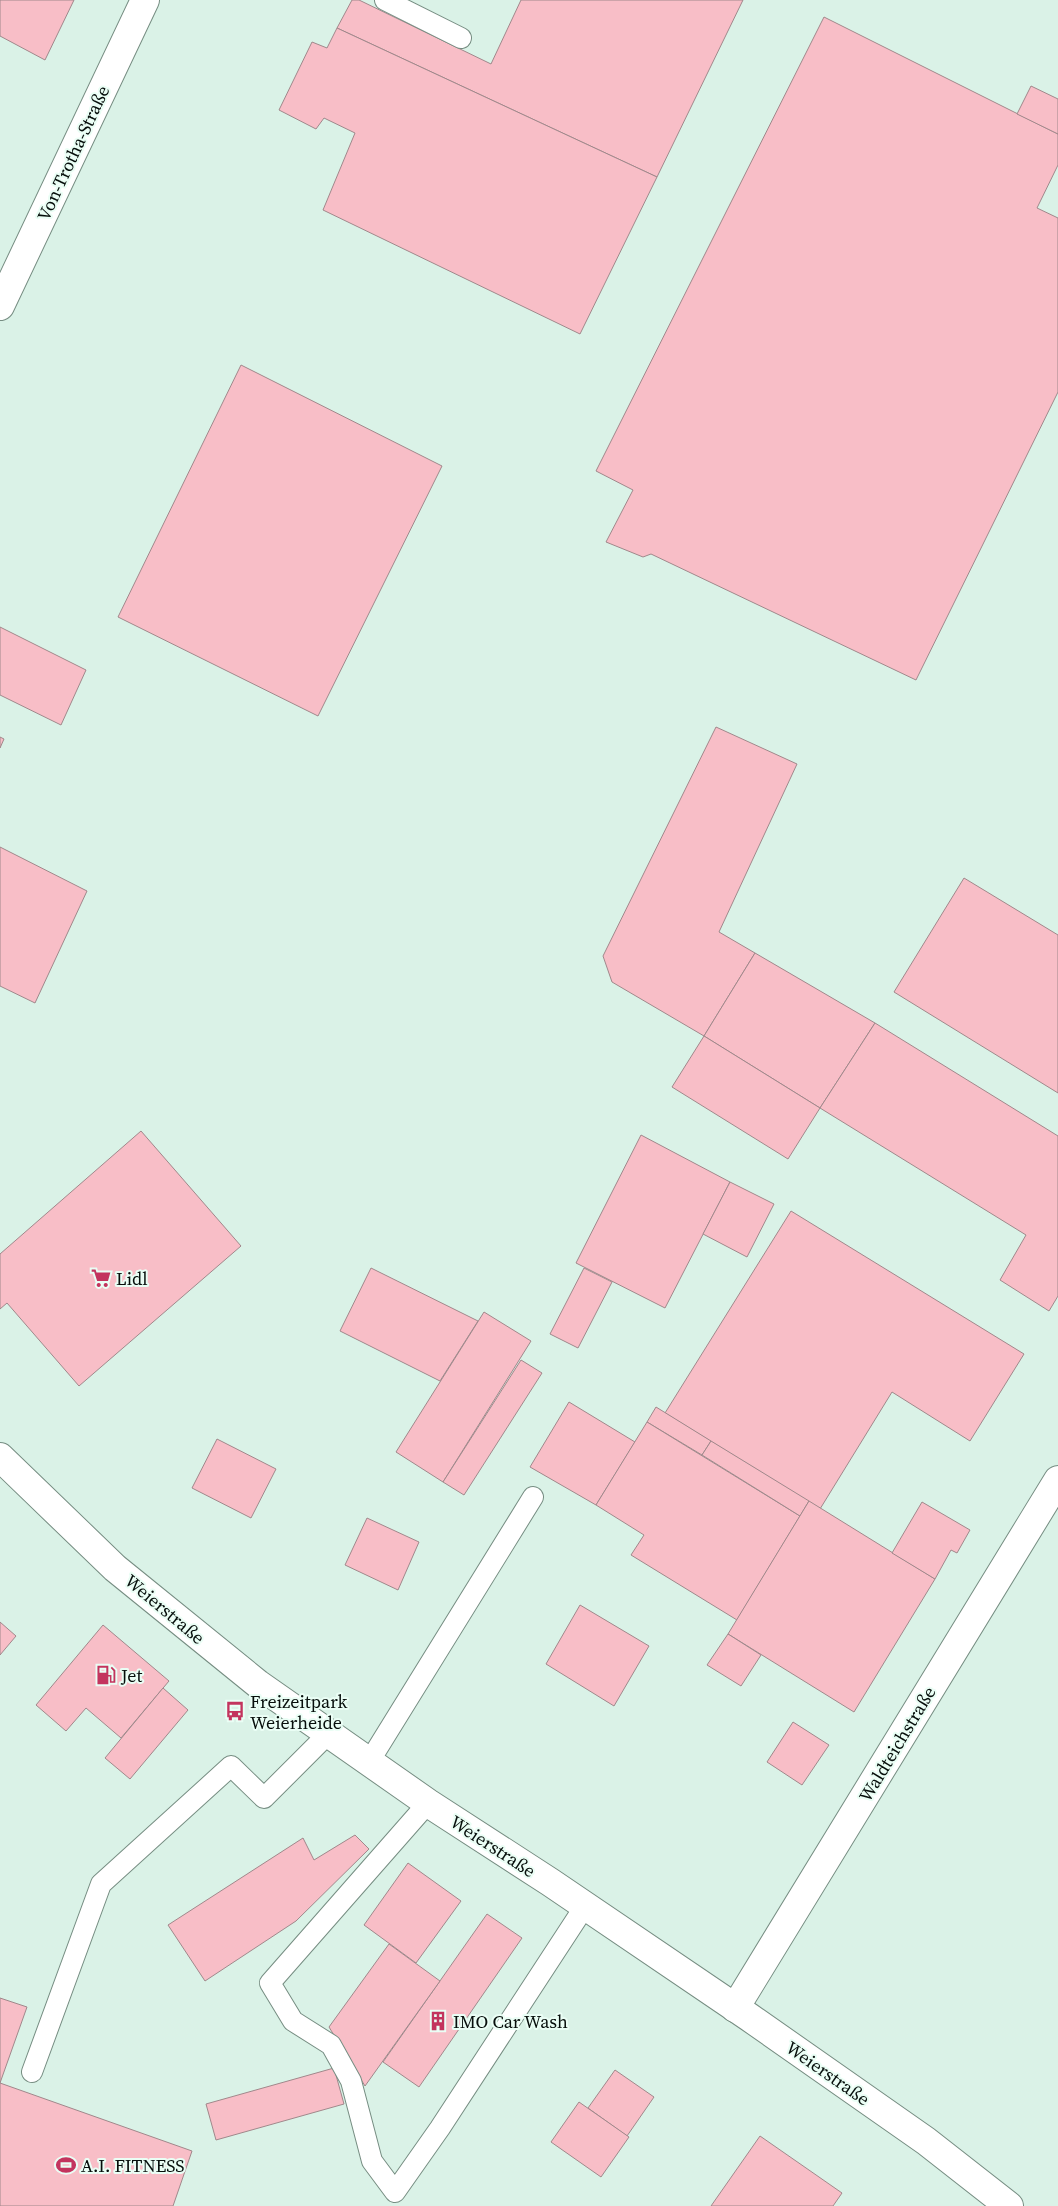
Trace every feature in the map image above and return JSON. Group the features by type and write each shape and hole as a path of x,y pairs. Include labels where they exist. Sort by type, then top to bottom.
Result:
{"main road":[{"name":"Von-Trotha-Straße","path":"0,306 146,0"},
{"name":"Weierstraße","path":"0,1457 115,1568 258,1684 428,1803 585,1906 735,2008 926,2141 1009,2206"},
{"name":"Waldteichstraße","path":"735,2008 1058,1480"}],"lane":[{"path":"385,0 461,38"},
{"path":"368,1762 533,1497"},
{"path":"32,2072 101,1884 231,1766 264,1798 328,1734"},
{"path":"428,1803 270,1984 293,2021 331,2045 351,2081 372,2161 395,2192 440,2128 585,1906"}],"building":[{"path":"0,0 74,0 45,60 0,36"},
{"path":"352,0 359,0 491,64 521,0 743,0 657,177 337,28"},
{"path":"824,17 1058,134 1058,165 1037,208 1058,218 1058,392 916,680 651,554 643,557 606,542 633,490 596,471"},
{"path":"337,28 657,177 580,334 323,210 355,133 324,118 316,129 279,110 312,42 327,48"},
{"path":"1031,86 1058,99 1058,134 1017,114"},
{"path":"241,365 442,466 318,716 118,617"},
{"path":"0,627 86,670 61,725 0,695"},
{"path":"716,727 797,764 719,932 755,953 704,1036 612,982 603,956"},
{"path":"0,737 4,739 0,748"},
{"path":"0,847 87,891 35,1003 0,986"},
{"path":"964,878 1058,935 1058,1093 894,992"},
{"path":"755,953 875,1023 820,1108 704,1036"},
{"path":"875,1023 1058,1136 1058,1296 1049,1311 1000,1280 1026,1235 820,1108"},
{"path":"704,1036 820,1108 788,1159 672,1087"},
{"name":"Lidl","path":"141,1131 241,1246 79,1386 7,1303 0,1309 0,1254"},
{"path":"641,1135 730,1182 665,1308 576,1263"},
{"path":"730,1182 774,1204 747,1257 703,1234"},
{"path":"791,1211 1024,1354 970,1441 892,1392 820,1509 665,1413"},
{"path":"371,1268 478,1321 440,1381 340,1331"},
{"path":"584,1268 612,1282 578,1348 550,1334"},
{"path":"484,1312 531,1341 443,1482 396,1452"},
{"path":"521,1360 542,1373 464,1495 443,1482"},
{"path":"569,1402 635,1442 596,1505 530,1467"},
{"path":"656,1407 711,1441 702,1455 647,1422"},
{"path":"647,1422 800,1516 737,1620 631,1555 644,1535 596,1505"},
{"path":"217,1439 276,1469 251,1518 192,1488"},
{"path":"711,1441 809,1501 800,1516 702,1455"},
{"path":"809,1501 935,1579 854,1712 728,1634"},
{"path":"922,1502 970,1530 957,1553 951,1550 935,1579 892,1553"},
{"path":"367,1518 419,1542 398,1590 345,1565"},
{"path":"580,1605 649,1646 614,1706 546,1664"},
{"path":"0,1622 16,1636 0,1655"},
{"path":"103,1625 169,1681 121,1738 86,1708 66,1731 36,1705"},
{"path":"728,1634 761,1655 741,1686 707,1665"},
{"path":"163,1688 188,1710 130,1779 105,1758"},
{"path":"793,1722 829,1745 802,1785 767,1762"},
{"path":"355,1835 369,1849 296,1921 205,1981 168,1925 303,1838 314,1860"},
{"path":"408,1863 461,1901 416,1963 364,1925"},
{"name":"IMO Car Wash","path":"487,1914 522,1938 419,2087 383,2062"},
{"path":"389,1944 440,1981 365,2086 329,2027"},
{"path":"0,1998 27,2007 0,2083"},
{"path":"334,2068 344,2104 216,2140 206,2104"},
{"path":"615,2070 654,2097 627,2136 588,2108"},
{"path":"0,2083 192,2151 173,2206 0,2206"},
{"path":"579,2102 629,2137 601,2177 551,2142"},
{"path":"760,2136 842,2193 833,2206 711,2206"}],"place":[{"name":"Lidl","path":"101,1278"},
{"name":"Jet","path":"106,1675"},
{"name":"Freizeitpark Weierheide","path":"235,1711"},
{"name":"IMO Car Wash","path":"438,2021"},
{"name":"A.I. FITNESS","path":"66,2165"}]}
